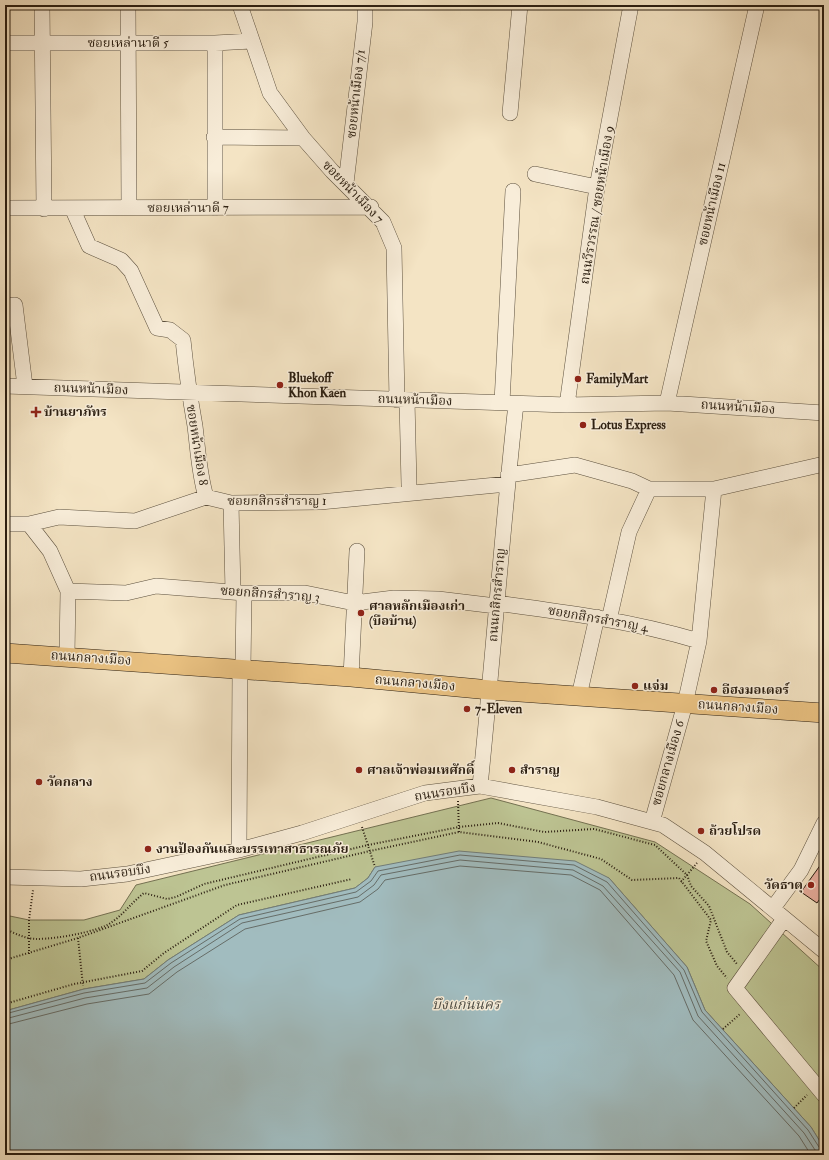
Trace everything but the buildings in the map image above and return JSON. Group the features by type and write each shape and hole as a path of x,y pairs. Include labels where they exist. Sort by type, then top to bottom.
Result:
{"main road":[{"name":"ถนนกลางเมือง","path":"5,653 67,656 351,677 490,690 824,713"}],"street":[{"path":"42,5 44,209"},
{"path":"128,5 129,208"},
{"name":"ซอยหน้าเมือง 7","path":"240,5 251,41 270,93 303,138 332,171 371,207 383,222 394,248 402,400 409,485"},
{"name":"ซอยหน้าเมือง 7/1","path":"346,183 365,22 364,5"},
{"path":"510,113 520,5"},
{"name":"ถนนวีรวรรณ / ซอยหน้าเมือง 9","path":"568,405 597,188 631,5"},
{"name":"ซอยหน้าเมือง 11","path":"668,403 757,5"},
{"name":"ซอยเหล่านาดี 5","path":"5,43 215,43 251,41"},
{"path":"215,43 215,208"},
{"path":"214,137 303,138"},
{"path":"535,174 597,188"},
{"name":"ถนนกสิกรสำราญ","path":"480,786 490,690 496,604 508,480 513,191"},
{"name":"ซอยเหล่านาดี 7","path":"5,208 371,207"},
{"name":"ซอยหน้าเมือง 8","path":"72,208 89,246 121,260 131,271 157,328 170,330 184,340 188,392 195,427 200,478 206,497"},
{"path":"5,306 15,305 25,386"},
{"name":"ถนนหน้าเมือง","path":"5,386 568,405 668,403 824,413"},
{"path":"579,696 629,532 649,489 714,489 824,464"},
{"name":"ซอยกสิกรสำราญ 1","path":"206,497 231,503 320,502 508,480 575,465 632,481 649,489"},
{"name":"ซอยกลางเมือง 6","path":"652,822 685,704 699,641 714,489"},
{"path":"5,524 28,524 59,517 135,521 206,497"},
{"path":"231,503 239,592 241,669 240,850"},
{"path":"28,524 50,551 68,591 67,656"},
{"path":"351,677 357,551"},
{"name":"ซอยกสิกรสำราญ 3","path":"68,591 126,593 156,586 239,592 305,593 354,603 394,598 438,599 496,604"},
{"name":"ซอยกสิกรสำราญ 4","path":"496,604 603,618 666,631 699,641"},
{"name":"ถนนรอบบึง","path":"5,877 81,878 127,874 240,850 302,833 425,793 480,786 597,807 663,825 705,853 773,908 824,952"},
{"path":"773,908 801,870 824,823"},
{"path":"784,919 736,988 820,1090"}],"path":[{"path":"458,788 459,832"},
{"path":"358,814 375,867"},
{"path":"5,929 29,939 49,940 78,934 111,923 133,901 144,893 167,899 176,897 204,884 368,845 459,828 498,823 544,832 594,829 655,845 688,875 691,886 710,906 727,952 746,974"},
{"path":"5,960 78,938 224,885 459,832 538,842 601,859 632,880 679,878 711,920 706,941 717,966 736,988"},
{"path":"681,882 705,853"},
{"path":"29,954 34,878"},
{"path":"5,1004 83,982 142,971 164,953 237,905 352,879"},
{"path":"78,938 83,986"},
{"path":"723,1029 749,1005"},
{"path":"794,1108 820,1090"}],"green space":[{"path":"491,798 655,842 750,904 824,971 824,1148 811,1127 705,1010 687,967 609,878 375,867 368,878 355,888 239,915 168,960 144,979 84,989 5,1011 5,915 29,920 84,920 120,910 136,885"}],"water":[{"name":"บึงแก่นนคร","path":"459,851 575,861 609,878 687,967 705,1010 811,1127 824,1148 824,1155 5,1155 5,1011 84,989 144,979 168,960 239,915 355,888 368,878 375,867"}],"place":[{"name":"FamilyMart","path":"578,379"},
{"name":"Bluekoff Khon Kaen","path":"280,385"},
{"name":"บ้านยาภัทร","path":"36,412"},
{"name":"Lotus Express","path":"583,425"},
{"name":"ศาลหลักเมืองเก่า (บือบ้าน)","path":"361,613"},
{"name":"แจ่ม","path":"635,686"},
{"name":"อีฮงมอเตอร์","path":"714,690"},
{"name":"7-Eleven","path":"467,709"},
{"name":"ศาลเจ้าพ่อมเหศักดิ์","path":"359,770"},
{"name":"สำราญ","path":"512,770"},
{"name":"วัดกลาง","path":"39,782"},
{"name":"ถ้วยโปรด","path":"701,831"},
{"name":"งานป้องกันและบรรเทาสาธารณภัย","path":"148,849"},
{"name":"วัดธาตุ","path":"811,885"}]}
